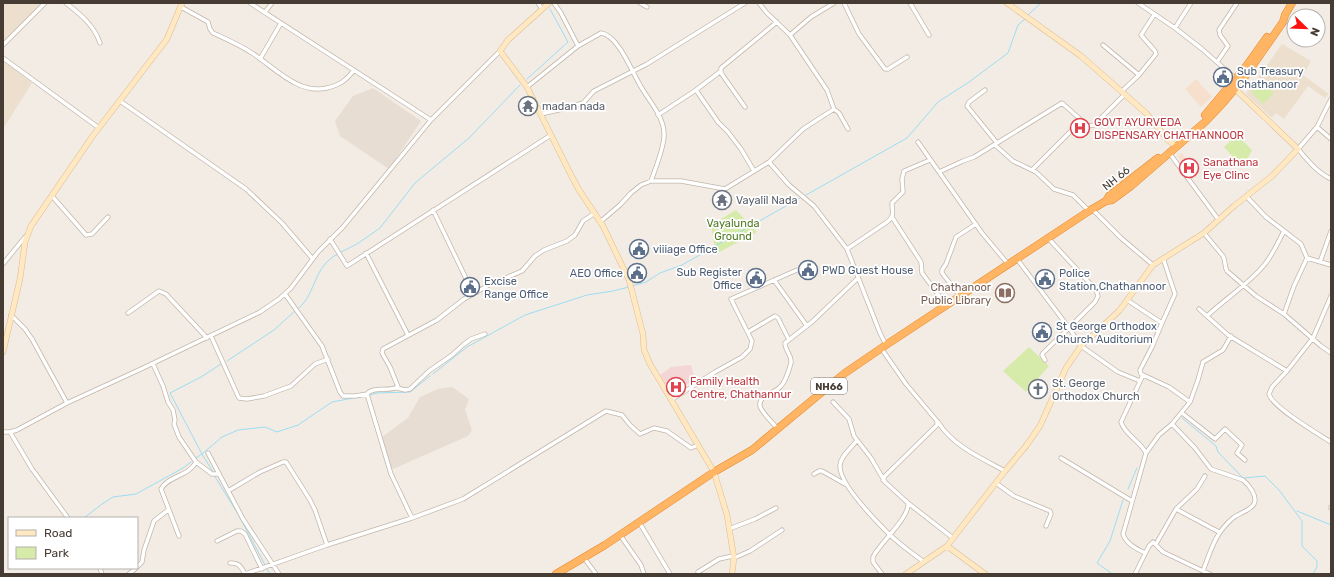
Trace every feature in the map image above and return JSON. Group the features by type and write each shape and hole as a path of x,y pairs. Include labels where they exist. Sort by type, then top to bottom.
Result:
{"highway":[{"name":"NH 66","path":"1106,201 1109,196 1175,146 1233,87 1292,3"},
{"name":"NH 66","path":"1106,201 1112,200 1131,186 1170,154 1175,146"},
{"name":"NH66","path":"556,574 620,535 714,472 752,450 777,428 845,374 883,346 1106,201"}],"street":[{"path":"3,45 45,3"},
{"path":"66,3 80,14 91,26 98,35 100,42"},
{"path":"250,3 430,120"},
{"path":"264,12 272,3"},
{"path":"538,3 542,9"},
{"path":"3,432 17,430 67,403 153,364 260,312 280,299 286,294 312,258 343,227 430,120 500,51 508,40 549,3"},
{"path":"554,3 561,13 578,46"},
{"path":"640,3 647,8"},
{"path":"541,114 563,110 583,103 594,91 633,71 685,41 744,3"},
{"path":"759,3 790,35 826,90 834,109 839,113 848,129"},
{"path":"790,35 811,17 833,3"},
{"path":"844,3 859,34 885,69 888,69 907,57"},
{"path":"910,3 929,35"},
{"path":"1007,3 1022,15 1063,42 1124,93 1146,113 1175,146"},
{"path":"1138,3 1175,28 1238,81"},
{"path":"1175,28 1191,3"},
{"path":"1217,62 1228,46 1220,35 1220,30 1237,3"},
{"path":"3,264 28,234 98,128 167,40 182,5 208,22 210,30 213,33 260,59 299,86 315,90 335,86 347,80 354,70"},
{"path":"939,172 974,157 1062,103 1088,126 1094,125 1124,93 1156,54 1141,35 1154,15"},
{"path":"658,115 696,90 721,71 721,68 724,65 777,22"},
{"path":"260,59 281,23"},
{"path":"527,87 578,46 597,34 604,33 607,35 622,51 629,62 663,127 664,139 651,181"},
{"path":"1103,44 1139,75"},
{"path":"500,51 527,87 579,190 595,213 629,280 643,334 644,350 650,364 714,472 730,529 734,557 732,574"},
{"path":"3,58 98,128"},
{"path":"721,71 745,107"},
{"path":"1233,87 1298,149 1309,163 1331,179"},
{"path":"696,90 718,122 738,144 754,171"},
{"path":"985,90 969,102 967,106 996,144 1013,161 1041,176 1054,189 1073,196 1153,264"},
{"path":"906,574 947,546 1040,426 1066,368 1081,346 1119,311 1153,264 1204,233 1218,219 1272,176 1317,127 1331,99"},
{"path":"120,101 246,189 282,223 312,258"},
{"path":"600,222 620,205 631,193 641,185 651,181 681,181 725,189 769,162 803,129 834,109"},
{"path":"1032,170 1081,121"},
{"path":"1317,127 1331,139"},
{"path":"330,239 347,266 551,135"},
{"path":"918,142 976,224 1008,264"},
{"path":"1170,154 1218,219"},
{"path":"930,160 904,171 902,179 903,192 892,203 892,218 922,262 922,273 946,305"},
{"path":"769,162 789,185 814,206 847,249 880,333 883,346 906,384 943,430 964,448 1005,471"},
{"path":"52,196 86,235 92,234 108,217"},
{"path":"1246,196 1266,217 1300,244 1307,258 1331,265"},
{"path":"433,210 473,293"},
{"path":"397,388 398,386 393,373 382,351 386,346 437,320 464,298 489,284 522,271 535,256 544,250 576,236 583,221 595,213"},
{"path":"847,249 892,218"},
{"path":"960,296 942,273 942,270 946,264 956,237 976,224"},
{"path":"1207,316 1265,264 1284,231"},
{"path":"1320,262 1331,231"},
{"path":"1204,233 1225,259 1225,267 1227,271 1244,284 1256,296 1284,314 1331,353"},
{"path":"3,352 28,234"},
{"path":"1045,360 1042,355 1043,353 1097,299 1097,293 1084,276 1048,238"},
{"path":"366,253 408,335"},
{"path":"1163,258 1175,294 1152,347 1140,370 1141,374 1169,387 1190,402"},
{"path":"1284,314 1291,293 1307,258"},
{"path":"1016,259 1081,346 1118,372 1140,381"},
{"path":"671,400 745,354 752,345 748,332 731,300 797,270"},
{"path":"777,428 760,407 760,402 764,397 779,388 784,383 791,357 784,345 807,326 858,278"},
{"path":"774,280 807,326"},
{"path":"128,313 159,291 162,291 209,337 239,398 243,399 264,396 291,386 315,364 328,359"},
{"path":"286,294 317,337 343,396 355,396 367,394 370,391 397,388 405,390 410,389 429,371 452,355 471,339 485,334"},
{"path":"1331,296 1313,338 1288,371 1272,387 1269,394 1270,398 1280,408 1331,442"},
{"path":"1127,300 1162,323"},
{"path":"1199,309 1231,336 1288,371"},
{"path":"12,315 32,339 67,403"},
{"path":"748,332 773,316 776,316 789,340"},
{"path":"1145,553 1134,547 1124,537 1124,531 1146,453 1159,435 1172,424 1190,402 1203,362 1223,350 1231,336"},
{"path":"153,364 163,386 168,402 173,410 175,420 174,424 178,437 196,462 212,474 218,474"},
{"path":"1143,375 1121,422 1124,429 1146,453"},
{"path":"367,394 391,474 412,518"},
{"path":"833,402 849,419 852,432 872,458 883,480 908,503 953,538"},
{"path":"230,563 235,562 240,565 245,574 327,545 412,518 463,499 606,411 622,414 630,425 640,434 654,428 667,431 691,448 698,445"},
{"path":"1182,413 1216,439 1225,429 1242,445 1237,453 1245,460"},
{"path":"883,480 885,476 938,422"},
{"path":"1172,424 1195,448 1211,468 1243,480 1252,491 1255,498 1255,502 1252,507 1234,517 1219,532 1214,540 1203,571"},
{"path":"10,432 32,469 67,517"},
{"path":"857,440 840,462 840,473 846,485 889,534 924,562"},
{"path":"208,453 243,520 279,574"},
{"path":"1061,458 1132,502"},
{"path":"179,536 161,492 161,488 193,468 196,462"},
{"path":"228,491 260,472 286,462 310,500 327,545"},
{"path":"814,474 822,471 846,485"},
{"path":"1156,544 1176,509 1197,489 1205,476"},
{"path":"996,483 1014,496 1050,511 1051,514 1046,526"},
{"path":"882,574 873,562 873,557 889,534 906,514 908,503"},
{"path":"730,529 755,519 776,508"},
{"path":"1176,509 1219,532"},
{"path":"138,566 142,562 144,550 154,521 168,510"},
{"path":"639,522 670,574"},
{"path":"698,572 719,560 734,557 750,551 782,530"},
{"path":"217,541 236,531 241,531 263,568"},
{"path":"620,535 641,565 644,574"},
{"path":"1136,574 1151,543 1156,544 1163,552 1210,574"},
{"path":"947,546 985,574"},
{"path":"584,558 596,574"}],"shaded area":[{"path":"3,3 43,3 3,42"},
{"path":"1282,44 1286,48 1289,48 1311,61 1303,75 1329,94 1325,98 1308,86 1284,119 1276,113 1272,118 1246,94"},
{"path":"3,61 32,83 3,129"},
{"path":"1196,79 1212,97 1201,107 1185,89"},
{"path":"373,88 421,121 389,169 340,136 335,121 353,96"},
{"path":"1182,153 1189,164 1194,162 1199,170 1191,176 1178,156"},
{"name":"Family Health Centre, Chathannur","path":"691,365 695,379 673,395 660,375 671,367"},
{"path":"452,387 469,399 465,410 472,430 468,436 393,469 391,467 382,437 408,418 420,397 438,389"}],"green space":[{"path":"1263,81 1274,93 1263,104 1251,92"},
{"path":"1237,135 1252,150 1243,168 1224,147"},
{"name":"Vayalunda Ground","path":"736,210 757,232 716,254 711,225"},
{"path":"1029,347 1049,366 1026,392 1003,371"}],"waterway":[{"path":"1028,15 1041,3"},
{"path":"527,79 568,42 550,9"},
{"path":"806,195 907,138 938,102 969,82 1008,53 1018,25 1025,19"},
{"path":"341,252 357,244 380,228 415,183 469,138 520,85"},
{"path":"632,286 646,282 660,273 682,265 800,198"},
{"path":"299,308 305,302 319,272 324,265 338,254"},
{"path":"433,374 467,347 525,315 587,295 629,287"},
{"path":"227,361 274,330 295,311"},
{"path":"196,458 202,454 170,393 201,377 221,364"},
{"path":"370,395 377,393 410,392 430,376"},
{"path":"213,472 202,454 222,437 238,430 265,427 277,432 298,425 332,402 364,396"},
{"path":"1182,418 1216,446 1218,452 1243,478 1265,476 1279,490 1302,521 1302,546 1317,561 1317,567 1313,574"},
{"path":"85,517 113,497 136,494 191,462"},
{"path":"1128,489 1137,468"},
{"path":"214,475 238,514 265,565"},
{"path":"1111,573 1097,563 1110,541 1123,500"},
{"path":"1297,511 1331,525"},
{"path":"266,568 270,574"}],"place":[{"name":"Sub Treasury Chathanoor","path":"1223,77"},
{"name":"madan nada","path":"528,106"},
{"name":"GOVT AYURVEDA DISPENSARY CHATHANNOOR","path":"1080,128"},
{"name":"Sanathana Eye Clinc","path":"1189,168"},
{"name":"Vayalil Nada","path":"722,200"},
{"name":"viiiage Office","path":"639,249"},
{"name":"PWD Guest House","path":"808,270"},
{"name":"AEO Office","path":"637,273"},
{"name":"Sub Register Office","path":"756,278"},
{"name":"Police Station,Chathannoor","path":"1045,279"},
{"name":"Excise Range Office","path":"470,287"},
{"name":"Chathanoor Public Library","path":"1005,293"},
{"name":"St George Orthodox Church Auditorium","path":"1042,332"},
{"name":"Family Health Centre, Chathannur","path":"676,387"},
{"name":"St. George Orthodox Church","path":"1038,389"}]}
